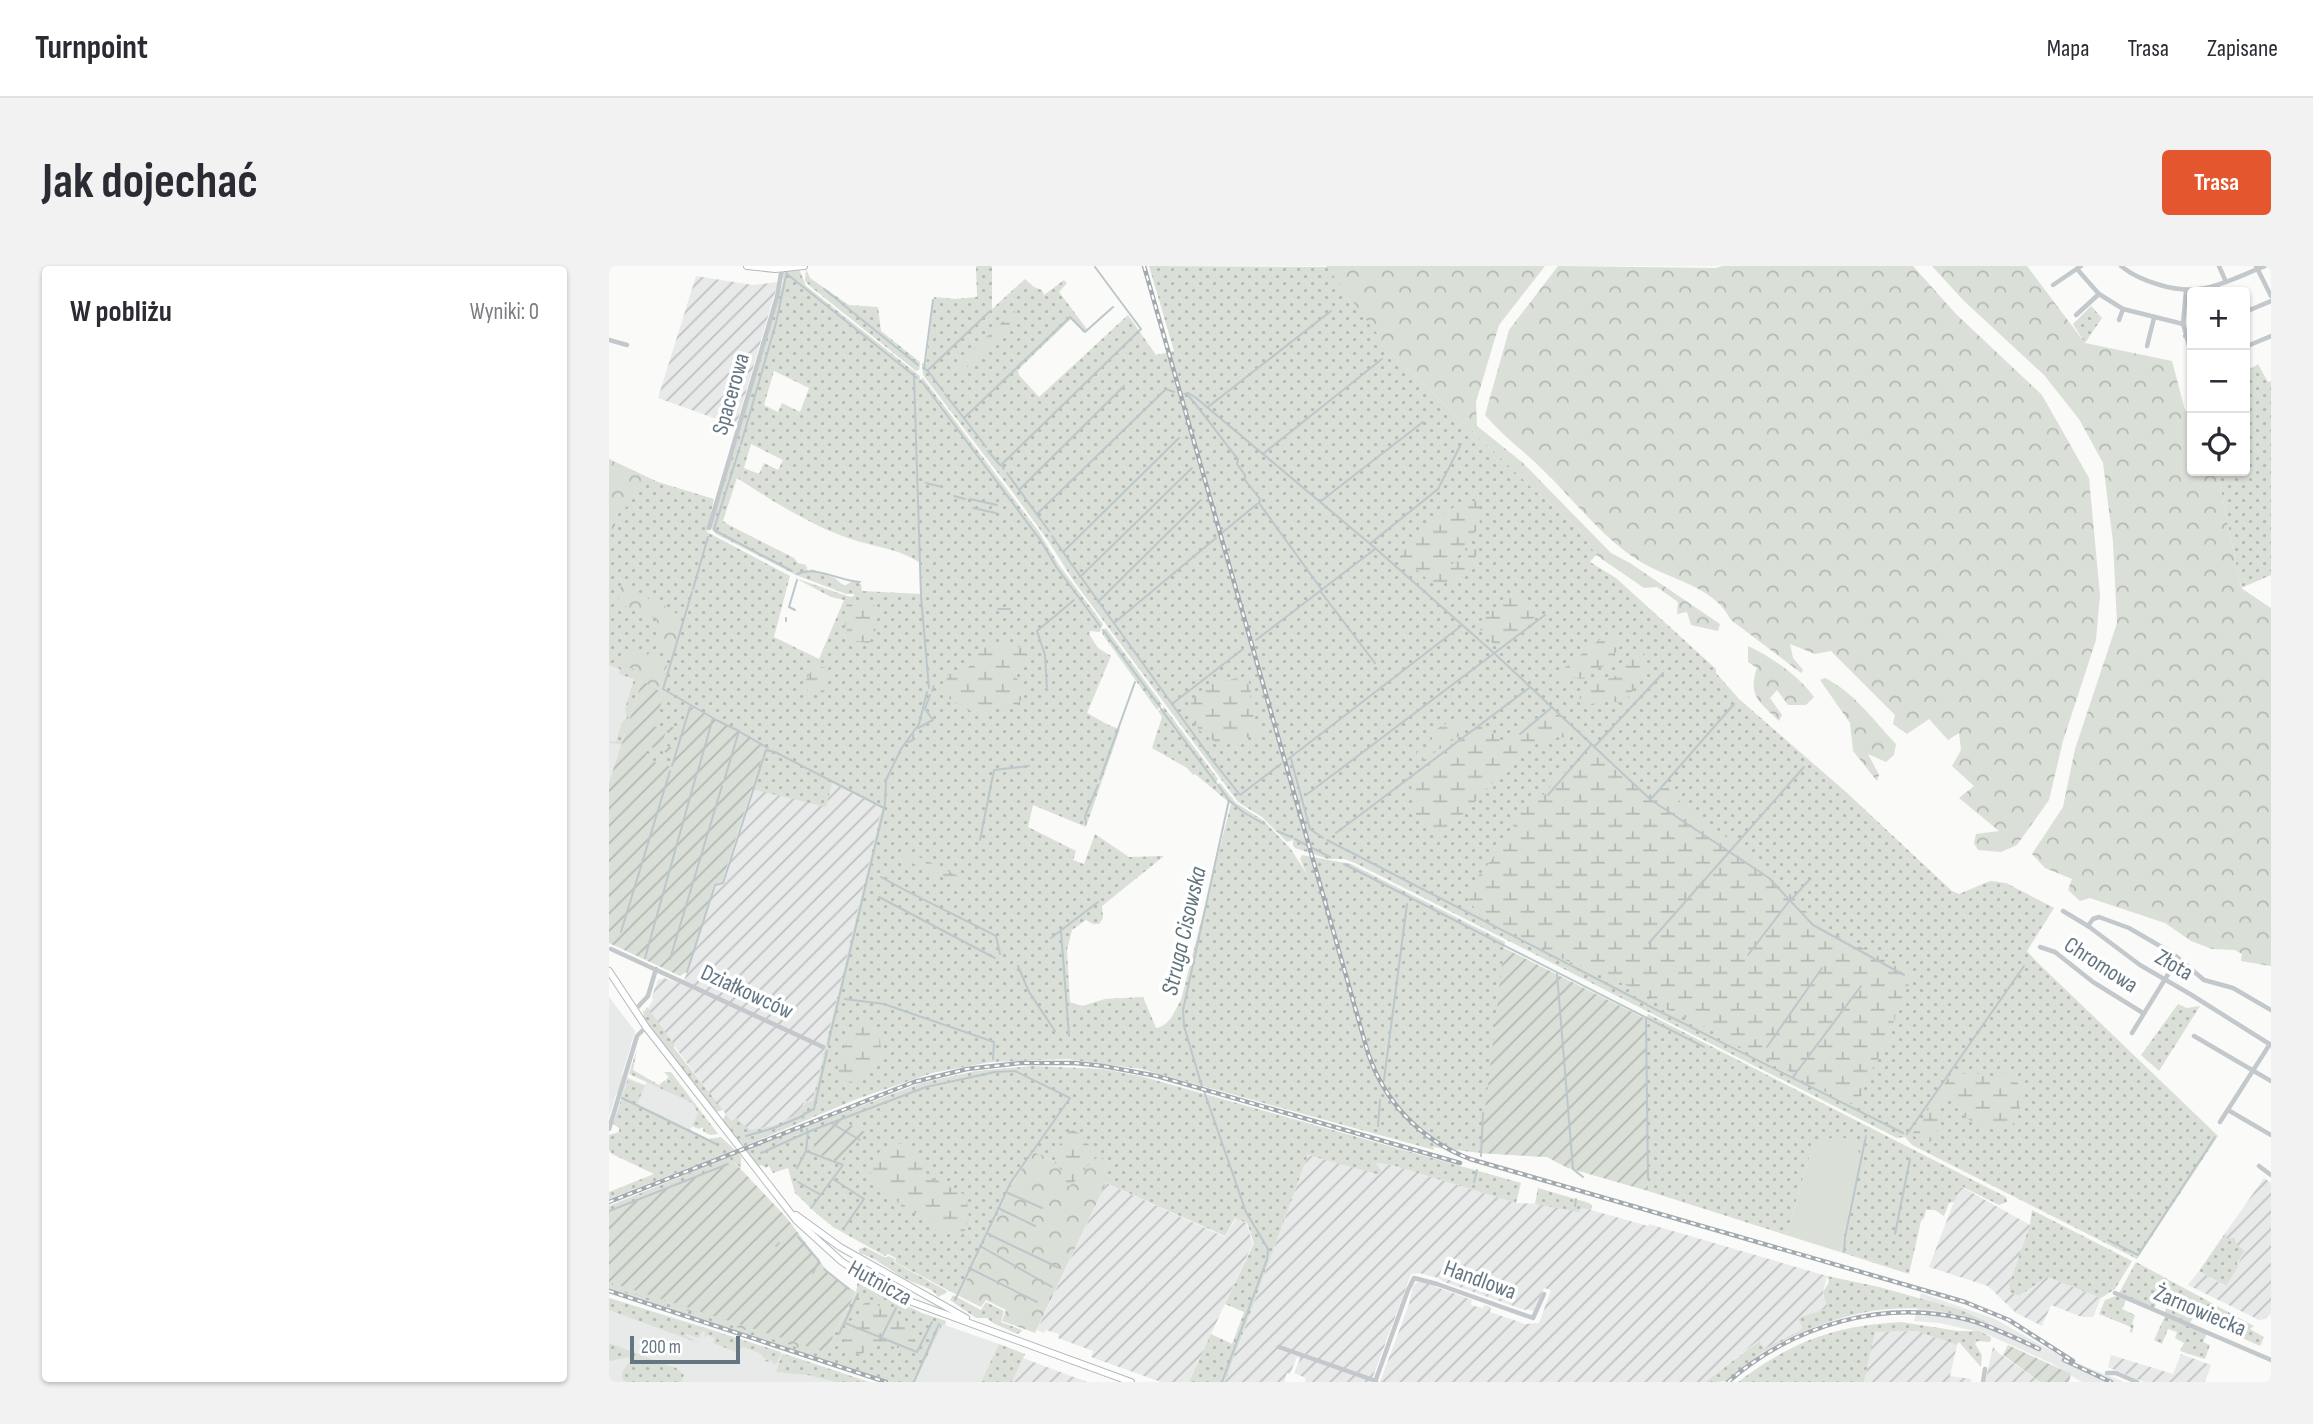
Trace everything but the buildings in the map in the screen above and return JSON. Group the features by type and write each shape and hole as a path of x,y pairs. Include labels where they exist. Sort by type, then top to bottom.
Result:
{"main road":[{"path":"747,266 804,266"},
{"path":"609,971 617,985"},
{"path":"609,977 617,985"},
{"name":"Hutnicza","path":"617,985 646,1027 793,1214 818,1242 841,1261 891,1292 1131,1382"},
{"name":"Hutnicza","path":"793,1214 942,1309"},
{"path":"818,1242 824,1236"},
{"path":"869,1280 881,1271"},
{"path":"891,1292 894,1278"}],"street":[{"path":"2121,266 2129,268 2145,281 2186,291 2210,288 2265,266"},
{"path":"2219,266 2226,282"},
{"path":"2053,285 2079,267 2099,294 2123,309 2183,324"},
{"path":"2257,267 2271,296"},
{"name":"Spacerowa","path":"709,528 777,297 782,268"},
{"path":"2186,291 2183,324 2190,350"},
{"path":"2076,315 2099,294"},
{"path":"2250,310 2271,301"},
{"path":"2119,320 2123,309"},
{"path":"2147,346 2154,318"},
{"path":"2250,345 2271,336"},
{"path":"609,340 627,345"},
{"name":"Złota","path":"2063,911 2140,965 2270,1045"},
{"path":"2088,926 2095,918 2105,919 2144,936 2178,958 2204,980 2233,988 2271,1010"},
{"name":"Chromowa","path":"2040,947 2055,952 2093,982 2143,1013"},
{"name":"Działkowców","path":"611,949 823,1047"},
{"name":"Chromowa","path":"2131,1033 2178,958"},
{"path":"634,1011 648,996 656,969"},
{"path":"609,1129 637,1036 646,1027"},
{"path":"2194,1036 2271,1081"},
{"path":"2220,1122 2270,1045"},
{"path":"2228,1110 2271,1135"},
{"path":"2259,1166 2271,1175"},
{"name":"Handlowa","path":"1279,1347 1375,1382 1414,1278 1437,1283 1533,1318 1544,1294"},
{"name":"Żarnowiecka","path":"2115,1293 2271,1360"},
{"path":"1983,1382 1986,1369"},
{"path":"2107,1373 2116,1373 2137,1382"}],"shaded area":[{"path":"696,276 753,285 778,282 736,426 658,398"},
{"path":"609,664 635,675 642,681 609,782"},
{"path":"765,748 882,808 813,1099 805,1101 799,1113 783,1122 750,1131 736,1118 731,1121 647,1010 653,1000 658,980 664,978 683,984 715,883 723,882"},
{"path":"609,997 635,1031 622,1075 645,1085 647,1082 692,1103 698,1113 690,1131 616,1094 609,1117"},
{"path":"1308,1155 1379,1174 1376,1163 1392,1165 1516,1203 1579,1211 1580,1207 1648,1226 1649,1224 1827,1276 1823,1292 1829,1308 1798,1318 1803,1329 1764,1350 1758,1341 1705,1382 1380,1382 1413,1286 1417,1282 1472,1300 1471,1305 1491,1307 1490,1312 1525,1324 1539,1323 1551,1290 1544,1288 1534,1311 1525,1310 1419,1273 1411,1274 1371,1382 1305,1382 1306,1378 1294,1373 1300,1359 1297,1357 1284,1382 1225,1382"},
{"path":"2264,1178 2271,1183 2271,1313 2266,1319 2259,1320 2188,1285 2199,1271 2225,1286 2245,1251 2226,1238 2226,1232"},
{"path":"1106,1183 1225,1237 1236,1218 1246,1223 1253,1243 1189,1382 1161,1382 1091,1357 1093,1351 1058,1338 1059,1334 1037,1330"},
{"path":"1960,1186 2030,1225 2009,1285 2010,1292 2019,1296 2047,1277 2101,1298 2093,1317 2082,1317 2051,1305 2042,1326 2016,1313 1988,1286 1929,1267"},
{"path":"1921,1293 1995,1319 2064,1358 2124,1382 2082,1382 2049,1362 1984,1333 1939,1323 1914,1321"},
{"path":"609,1298 707,1328 869,1382 609,1382"},
{"path":"942,1324 999,1344 981,1382 915,1382"},
{"path":"1916,1331 1957,1345 1950,1376 1971,1379 1971,1382 1864,1382 1875,1332"},
{"path":"1993,1347 2000,1354 2040,1382 1985,1382"},
{"path":"2181,1354 2211,1365 2205,1382 2144,1382 2108,1367 2111,1355 2173,1374"},
{"path":"1023,1358 1087,1382 1012,1382"}],"green space":[{"path":"976,266 992,266 992,309 1025,279 1042,290 1044,295 1064,280 1067,283 1059,292 1087,329 1083,332 1071,319 1018,370 1019,375 1039,397 1128,315 1156,355 1174,351 1149,266 1329,267 1393,355 1581,531 1596,555 1590,562 1616,578 1716,669 1716,673 1739,699 1846,792 1952,891 1959,894 1990,881 2006,883 2054,908 2027,951 2218,1136 2137,1259 1912,1145 1905,1137 1897,1138 1355,863 1344,859 1328,859 1295,848 1293,840 1287,842 1262,817 1238,802 1073,580 1014,494 923,375 922,363 926,365 934,297 977,297"},
{"path":"1326,266 1545,266 1499,325 1476,402 1477,426 1522,462 1611,553 1720,624 1718,631 1691,625 1687,612 1677,614 1678,602 1657,587 1644,588 1596,555 1581,531 1393,355"},
{"path":"1558,266 1913,266 1955,313 2042,395 2089,478 2100,595 2096,640 2063,741 2049,800 2017,845 2001,852 1978,850 1974,843 1976,834 1999,831 1959,798 1974,786 1952,766 1961,750 1959,733 1948,740 1929,719 1907,734 1893,724 1895,715 1831,651 1815,654 1790,644 1793,658 1803,670 1801,673 1731,620 1707,594 1652,568 1622,549 1485,415 1509,330"},
{"path":"1932,266 2027,266 2085,343 2172,361 2187,412 2187,476 2218,476 2241,588 2271,608 2271,966 2241,961 2242,954 2235,950 2212,949 2191,941 2165,923 2090,898 2080,901 2068,890 2072,879 2045,868 2032,854 2063,807 2075,749 2117,623 2113,542 2103,463 2079,419 2044,375 1963,300"},
{"path":"799,269 806,286 920,376 920,380 923,378 1039,532 1059,565 1103,624 1100,632 1090,631 1089,634 1098,648 1111,656 1087,713 1120,729 1086,827 1033,805 1028,827 1076,851 1073,860 1084,864 1095,834 1129,857 1164,856 1102,906 1103,918 1099,924 1086,920 1072,930 1067,950 1070,1002 1082,1006 1105,999 1143,997 1156,1028 1168,1021 1181,1000 1231,804 1187,768 1152,748 1162,717 1158,711 1164,707 1218,779 1215,784 1220,783 1236,803 1264,821 1290,848 1307,874 1300,859 1302,855 1351,864 1505,942 1504,948 1557,975 1568,1168 1547,1157 1433,1147 1434,1150 1141,1069 1067,1059 991,1062 932,1073 857,1099 744,1146 722,1121 726,1114 731,1121 736,1118 750,1130 767,1127 789,1118 806,1101 813,1099 882,808 832,783 826,807 752,789 764,745 691,707 672,768 644,759 642,681 621,744 609,743 616,742 622,722 627,718 625,709 634,679 619,674 620,669 609,665 609,459 658,482 714,499 707,532 790,576 774,637 819,659 844,600 831,597 795,578 847,596 852,597 855,594 846,594 796,575 716,534 711,528 773,317 783,281 783,270","holes":["774,371 809,388 800,412 782,403 778,412 764,405","751,444 783,460 778,470 764,463 759,474 744,468","737,478 819,526 857,541 903,554 920,563 921,594 862,591 861,584 853,581 844,586 835,578 811,569 808,572 806,565 723,521"]},
{"path":"806,269 810,278 849,305 878,307 881,331 920,362 919,370 916,371 811,287 805,281"},
{"path":"2091,306 2102,318 2085,343 2073,324"},
{"path":"1014,311 1019,314 1018,318 962,372 956,371 955,367"},
{"path":"2258,364 2268,382 2271,381 2271,575 2241,588 2218,476 2250,476 2250,369"},
{"path":"609,459 643,476 642,488 633,493 630,505 620,507 614,522 617,529 609,535"},
{"path":"1468,500 1479,502 1480,524 1468,544 1449,554 1448,559 1427,580 1421,573 1402,562 1399,558 1420,534 1441,516"},
{"path":"1469,547 1477,548 1478,553 1464,570 1446,583 1432,582 1431,580 1461,557"},
{"path":"621,586 646,595 652,604 662,604 680,616 681,625 672,655 667,648 662,650 660,647 656,618 647,616 644,608 629,608 619,603"},
{"path":"1512,594 1517,595 1535,617 1495,646 1476,625"},
{"path":"853,600 874,605 876,630 869,643 853,641 847,632 846,607 847,602"},
{"path":"1106,628 1162,704 1157,710 1103,635 1102,631"},
{"path":"1613,633 1623,643 1606,665 1591,672 1584,679 1574,678 1562,682 1558,677 1562,670 1599,640"},
{"path":"1005,644 1024,648 1029,664 1018,671 1016,677 1023,691 1017,705 1003,705 980,713 947,697 945,685 948,674 968,669 981,649"},
{"path":"1748,646 1784,668 1814,697 1806,705 1788,705 1777,690 1770,698 1782,715 1779,721 1757,699 1754,678 1757,668 1748,662"},
{"path":"629,647 653,652 668,664 663,673 666,685 664,694 638,678 637,671 624,669 624,657"},
{"path":"1637,649 1644,652 1648,670 1626,700 1620,704 1608,699 1592,704 1579,698 1596,679 1612,678 1619,674"},
{"path":"815,665 826,668 830,673 822,695 808,691 804,683"},
{"path":"1217,677 1227,681 1236,678 1248,681 1258,735 1218,744 1200,731 1189,716 1192,699"},
{"path":"1825,678 1854,699 1896,744 1894,755 1886,762 1868,754 1879,775 1877,781 1853,751 1850,723 1820,680"},
{"path":"642,681 664,694 654,726 666,731 660,750 648,746 645,759 672,767 675,756 662,751 664,745 677,749 681,738 668,732 670,726 683,731 691,707 764,745 765,748 722,882 714,884 688,971 680,976 609,943 609,782"},
{"path":"1546,701 1579,736 1577,734 1552,738 1538,743 1520,756 1520,760 1500,775 1454,822 1433,832 1416,815 1410,778 1481,725 1503,741 1543,714"},
{"path":"1456,718 1463,720 1466,728 1459,736 1415,764 1417,752 1429,747 1435,730"},
{"path":"1591,744 1646,796 1659,782 1667,787 1693,816 1738,842 1751,859 1775,878 1821,927 1904,969 1909,976 1909,984 1900,1002 1887,1043 1870,1073 1859,1102 1853,1104 1806,1083 1776,1062 1745,1050 1710,1029 1666,1009 1638,990 1565,960 1477,913 1468,897 1475,880 1516,830 1512,824 1515,818 1522,809 1545,793 1559,774 1581,765"},
{"path":"906,851 963,878 962,883 955,883 901,858 901,853"},
{"path":"1504,948 1646,1019 1648,1191 1568,1168 1547,1157 1480,1153"},
{"path":"2178,1004 2187,1008 2200,1006 2159,1071 2141,1055"},
{"path":"647,1007 674,1044 674,1048 723,1110 716,1112 644,1018 643,1010"},
{"path":"1648,1014 2006,1197 2007,1202 1999,1205 1961,1186 1944,1216 1935,1210 1926,1210 1909,1274 1840,1252 1861,1160 1810,1155 1786,1235 1648,1191"},
{"path":"869,1023 880,1031 880,1054 871,1069 851,1082 840,1075 840,1058 854,1024"},
{"path":"637,1049 633,1070 659,1085 665,1080 668,1083 666,1079 669,1077 664,1072 671,1072 718,1134 710,1135 703,1131 703,1127 699,1129 692,1126 698,1113 692,1103 629,1074"},
{"path":"1032,1066 1103,1069 1144,1077 1521,1183 1516,1203 1392,1165 1376,1163 1381,1171 1380,1175 1308,1155 1225,1382 1189,1382 1211,1334 1232,1344 1244,1312 1225,1304 1254,1243 1247,1223 1235,1218 1225,1236 1106,1183 1100,1174 1109,1164 1106,1158 1069,1186 1061,1179 1061,1170 1051,1159 1033,1152 1013,1182 959,1296 895,1262 896,1258 888,1254 885,1256 833,1227 795,1193 788,1168 773,1173 769,1166 758,1166 745,1150 921,1083 976,1071"},
{"path":"1973,1072 1990,1078 1997,1073 2009,1072 2024,1091 2010,1130 1973,1122 1961,1113 1949,1094 1941,1107 1937,1130 1930,1142 1915,1137 1913,1133 1951,1074"},
{"path":"628,1079 645,1086 637,1104 709,1139 721,1137 735,1150 609,1199 609,1192 654,1174 612,1154 609,1150 609,1135 619,1132 619,1128 613,1124"},
{"path":"841,1120 867,1133 840,1163 812,1151 821,1132 815,1129"},
{"path":"1071,1130 1079,1133 1088,1142 1090,1155 1082,1175 1069,1186 1061,1179 1061,1170 1055,1163 1061,1139"},
{"path":"1845,1138 1857,1146 1861,1160 1840,1252 1786,1235 1810,1155 1817,1141"},
{"path":"890,1143 909,1148 916,1159 921,1161 929,1178 966,1195 968,1220 962,1235 955,1236 941,1231 927,1217 905,1210 871,1174 872,1160"},
{"path":"1033,1152 1056,1164 1069,1186 1096,1158 1106,1158 1109,1164 1101,1174 1106,1183 1035,1333 1002,1321 1006,1310 986,1300 981,1307 959,1296 1013,1182"},
{"path":"738,1153 741,1157 741,1168 734,1162 609,1211 609,1206"},
{"path":"734,1162 786,1217 831,1276 856,1292 833,1336 828,1353 609,1282 609,1211"},
{"path":"1538,1188 1589,1203 1592,1205 1591,1210 1581,1208 1579,1212 1535,1204"},
{"path":"2032,1210 2132,1261 2115,1289 2101,1298 2047,1277 2019,1296 2010,1292 2009,1285 2030,1225"},
{"path":"2226,1232 2226,1238 2235,1238 2236,1244 2245,1251 2226,1286 2199,1271"},
{"path":"865,1247 886,1258 888,1256 895,1259 894,1262 947,1291 946,1293 938,1297 929,1289 903,1278 859,1253 859,1249"},
{"path":"2136,1262 2254,1326 2250,1329 2264,1337 2260,1346 2194,1316 2190,1323 2164,1313 2169,1303 2159,1298 2154,1309 2119,1293"},
{"path":"1827,1276 1879,1287 1961,1310 1991,1324 1934,1310 1912,1308 1868,1312 1804,1331 1760,1354 1726,1381 1705,1382 1759,1341 1764,1349 1803,1329 1798,1318 1828,1308 1823,1292 1829,1282"},
{"path":"858,1280 864,1287 946,1321 915,1382 890,1382 609,1290 609,1282 828,1352 833,1336 856,1293"},
{"path":"609,1282 828,1353 826,1357 609,1287"},
{"path":"953,1295 981,1310 986,1302 1004,1311 1001,1322 1022,1330 1021,1332 1017,1334 987,1318 976,1318 950,1300"},
{"path":"2116,1296 2126,1300 2122,1309 2135,1315 2132,1333 2131,1327 2099,1314 2105,1300"},
{"path":"609,1298 781,1352 777,1363 773,1364 771,1360 765,1361 766,1358 762,1357 762,1354 743,1347 736,1352 713,1343 715,1338 706,1335 704,1340 705,1332 702,1331 699,1338 685,1335 699,1343 609,1310"},
{"path":"871,1301 898,1317 900,1324 914,1332 911,1352 878,1342 862,1353 848,1352 845,1342 850,1321 859,1315 863,1304"},
{"path":"2165,1316 2207,1334 2203,1342 2210,1345 2205,1359 2180,1351 2184,1343 2175,1338 2177,1332 2168,1329 2162,1344 2154,1340"},
{"path":"1901,1322 1958,1331 1979,1331 1991,1337 1990,1342 1977,1341 1975,1344 1982,1355 1981,1367 1959,1342 1957,1345 1916,1331 1875,1332 1864,1382 1738,1382 1777,1356 1815,1338 1855,1327"},
{"path":"609,1343 676,1368 684,1375 681,1382 627,1382 622,1379 622,1372 632,1359 628,1357 609,1361"},
{"path":"999,1344 1025,1354 1012,1382 981,1382"},
{"path":"2008,1345 2071,1374 2069,1382 2040,1382 2003,1355"},
{"path":"782,1354 869,1382 836,1382 808,1375 776,1372"}],"waterway":[{"path":"1004,469 1001,465 1141,329 1095,267"},
{"path":"741,444 776,323 787,271"},
{"name":"Struga Cisowska","path":"787,274 917,378"},
{"path":"824,289 918,365"},
{"path":"924,369 933,300"},
{"path":"945,394 964,418 1070,317 1085,332 1113,307"},
{"path":"927,371 990,311"},
{"path":"1208,407 1331,311"},
{"path":"1264,453 1382,359"},
{"path":"923,368 943,391"},
{"path":"914,375 921,596 929,688"},
{"name":"Struga Cisowska","path":"923,383 1041,541 1057,568 1100,626"},
{"path":"1019,490 1124,386"},
{"path":"1037,514 1166,389 1174,392"},
{"path":"1184,394 1195,397 1375,548 1494,653 1651,800 1769,878 1813,925 1904,975"},
{"path":"1187,394 1238,459 1237,464 1245,475 1245,480 1260,499 1259,503 1322,590"},
{"path":"964,418 986,447"},
{"path":"1321,501 1423,422"},
{"path":"1052,536 1063,552 1179,438"},
{"path":"1371,543 1438,489 1461,444"},
{"path":"714,529 740,447"},
{"path":"988,451 1000,465"},
{"path":"1080,577 1192,468"},
{"path":"1007,473 1049,531"},
{"path":"926,483 942,487"},
{"path":"954,496 965,499"},
{"path":"970,499 997,505"},
{"path":"1098,602 1201,500"},
{"path":"1223,532 1257,504"},
{"path":"973,508 996,513"},
{"path":"714,530 792,571"},
{"path":"693,589 708,537"},
{"path":"1114,623 1216,538"},
{"path":"1256,640 1375,549"},
{"path":"1063,552 1240,795 1281,764"},
{"path":"797,574 820,572 860,582"},
{"path":"795,610 789,607 797,580"},
{"path":"692,592 663,689 713,718 697,774"},
{"path":"1321,592 1375,663"},
{"path":"1047,690 1045,655 1037,631 1074,600"},
{"path":"998,609 1010,609"},
{"path":"1306,795 1545,615"},
{"path":"1287,760 1461,626"},
{"name":"Struga Cisowska","path":"1103,630 1160,707"},
{"path":"1172,704 1243,649"},
{"path":"1595,746 1663,673"},
{"path":"1100,779 1135,682"},
{"path":"932,691 934,686"},
{"path":"1336,833 1529,688"},
{"path":"828,1044 885,804 886,780 901,749 919,724 927,692"},
{"path":"918,728 933,720 925,709 930,695"},
{"path":"1652,798 1734,704"},
{"path":"672,766 690,707"},
{"path":"1520,734 1551,708"},
{"name":"Struga Cisowska","path":"1161,709 1216,783"},
{"path":"714,719 739,731 724,781"},
{"path":"740,732 768,748"},
{"path":"908,742 913,740 913,733"},
{"path":"1548,795 1591,745"},
{"path":"687,972 715,885 723,883 766,750 775,752 884,808"},
{"path":"1291,759 1310,829 1323,838"},
{"path":"980,840 994,770 1029,766"},
{"path":"1649,943 1804,767"},
{"path":"621,932 670,771"},
{"path":"645,958 696,776"},
{"path":"1086,824 1085,816 1098,785"},
{"name":"Struga Cisowska","path":"1202,1087 1184,1026 1183,1010 1229,800 1218,785"},
{"path":"670,959 722,786"},
{"path":"1230,801 1264,824"},
{"path":"1277,831 1291,837"},
{"path":"1295,839 1308,846"},
{"path":"1327,840 1646,1004"},
{"path":"1312,848 1330,857"},
{"path":"1344,864 1704,1047"},
{"path":"881,877 996,936 1000,954"},
{"path":"1791,900 1809,880"},
{"path":"879,897 995,958"},
{"path":"1748,955 1790,900"},
{"path":"1051,938 1098,902"},
{"path":"1384,1080 1407,904"},
{"path":"1061,931 1069,1036"},
{"path":"1018,966 1029,992 1055,1031"},
{"path":"1907,1134 2024,966"},
{"path":"1767,1047 1822,968"},
{"path":"1557,974 1573,1169 1583,1177"},
{"path":"1793,1077 1861,986"},
{"path":"845,999 884,1004 994,1042 993,1059"},
{"path":"1647,1005 1903,1133"},
{"path":"1646,1019 1648,1179"},
{"path":"803,1118 804,1114 814,1109 827,1051"},
{"path":"831,1123 926,1087 995,1072 1015,1071 1070,1098 1011,1182 955,1300"},
{"name":"Struga Cisowska","path":"1204,1091 1246,1212 1268,1249 1267,1259 1222,1382"},
{"path":"622,1098 716,1144"},
{"path":"1378,1126 1380,1100"},
{"path":"1481,1156 1483,1113"},
{"path":"746,1136 803,1116"},
{"path":"797,1168 806,1151 808,1132 831,1123 860,1140"},
{"path":"761,1153 808,1132 807,1129"},
{"path":"1844,1252 1866,1136"},
{"path":"2108,1240 2138,1255 2215,1137"},
{"path":"806,1151 843,1165 811,1208"},
{"path":"1895,1234 1910,1159"},
{"path":"609,1211 728,1164"},
{"path":"1474,1182 1477,1170"},
{"path":"833,1179 864,1199 844,1228"},
{"path":"798,1182 821,1195"},
{"path":"1008,1193 1042,1208"},
{"path":"1575,1206 1576,1199"},
{"path":"998,1208 1035,1226"},
{"path":"988,1234 1059,1268"},
{"path":"798,1237 819,1261 813,1273"},
{"path":"776,1246 779,1243"},
{"path":"980,1246 1052,1287"},
{"path":"969,1268 1037,1302"},
{"path":"824,1269 849,1289"},
{"path":"839,1334 858,1294"},
{"path":"882,1336 896,1308"},
{"path":"845,1323 917,1352 932,1322"},
{"path":"914,1382 939,1324"}],"railway":[{"path":"1144,266 1368,1053 1375,1071 1395,1104 1421,1130 1452,1151 1470,1159 1965,1302 2009,1320 2073,1361"},
{"path":"609,1202 914,1082 967,1069 1021,1063 1075,1063 1157,1076 1460,1163"},
{"path":"609,1291 886,1382"},
{"path":"1728,1382 1781,1345 1841,1321 1873,1315 1905,1312 1969,1320 2039,1349"},
{"path":"2064,1360 2111,1382"}]}
